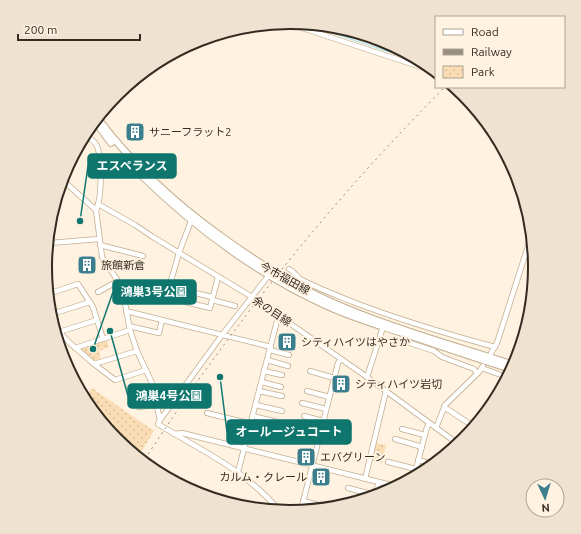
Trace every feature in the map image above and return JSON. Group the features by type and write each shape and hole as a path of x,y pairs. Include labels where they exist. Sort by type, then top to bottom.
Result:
{"main road":[{"name":"今市福田線","path":"101,123 112,138 136,165 167,194 193,216 250,258 272,272 324,299 350,310 508,363"},
{"name":"今市福田線","path":"99,126 133,167 191,221 240,257 269,275 348,315 506,367"}],"street":[{"path":"309,30 418,66"},
{"path":"90,139 99,150 100,177 97,207 102,257 104,263 122,287 126,311 137,351 152,383 160,420 158,424 220,459 254,484 273,504"},
{"name":"余の目線","path":"67,184 97,207 135,225 252,297 339,361 367,377 385,394 428,425 436,428 453,440"},
{"path":"166,297 179,253 191,221"},
{"path":"54,243 99,239"},
{"path":"100,245 143,256"},
{"path":"491,353 495,347 528,248"},
{"path":"289,269 299,278 329,292 370,308 428,329 495,347"},
{"path":"160,420 222,335 269,275"},
{"path":"122,287 210,308 218,277"},
{"path":"98,292 118,281"},
{"path":"54,292 78,284 90,302 103,339"},
{"path":"183,290 235,306"},
{"path":"57,312 90,302"},
{"path":"126,311 222,335 270,348 289,355"},
{"path":"238,472 279,318"},
{"path":"61,330 97,320"},
{"path":"75,348 130,328 159,333 162,320"},
{"path":"367,377 383,327"},
{"path":"406,334 404,341 434,351 442,357 474,369 477,374"},
{"path":"63,335 75,348 115,380 146,370"},
{"path":"94,364 137,351"},
{"path":"267,360 288,366"},
{"path":"302,504 339,361"},
{"path":"436,428 444,407 483,367 503,375"},
{"path":"264,371 282,375"},
{"path":"310,371 334,378"},
{"path":"262,382 281,387"},
{"path":"259,391 282,396"},
{"path":"307,392 329,397"},
{"path":"365,479 385,394"},
{"path":"302,403 326,409"},
{"path":"138,407 156,405"},
{"path":"256,405 282,411"},
{"path":"444,407 469,424"},
{"path":"207,413 251,424"},
{"path":"253,416 277,422"},
{"path":"304,416 349,428"},
{"path":"416,469 428,425"},
{"path":"402,429 425,435"},
{"path":"174,434 182,433 388,484"},
{"path":"395,439 422,447"},
{"path":"418,460 427,462"},
{"path":"388,462 414,470"},
{"path":"376,489 378,482"},
{"path":"348,488 365,493"},
{"path":"303,501 313,504"}],"green space":[{"path":"107,340 109,347 99,351 101,360 93,361 81,351 81,348"},
{"path":"92,388 154,431 141,452 112,424 89,393"},
{"path":"376,443 386,445 382,463 372,461"}],"waterway":[{"path":"334,33 398,55"}],"railway":[{"path":"147,456 213,360 285,265 363,174 444,88"}],"place":[{"name":"サニーフラット2","path":"135,132"},
{"name":"エスペランス","path":"80,221"},
{"name":"旅館新倉","path":"87,265"},
{"name":"鴻巣4号公園","path":"110,331"},
{"name":"シティハイツはやさか","path":"287,342"},
{"name":"鴻巣3号公園","path":"93,349"},
{"name":"オールージュコート","path":"220,377"},
{"name":"シティハイツ岩切","path":"341,384"},
{"name":"エバグリーン","path":"306,457"},
{"name":"カルム・クレール","path":"321,477"}]}
